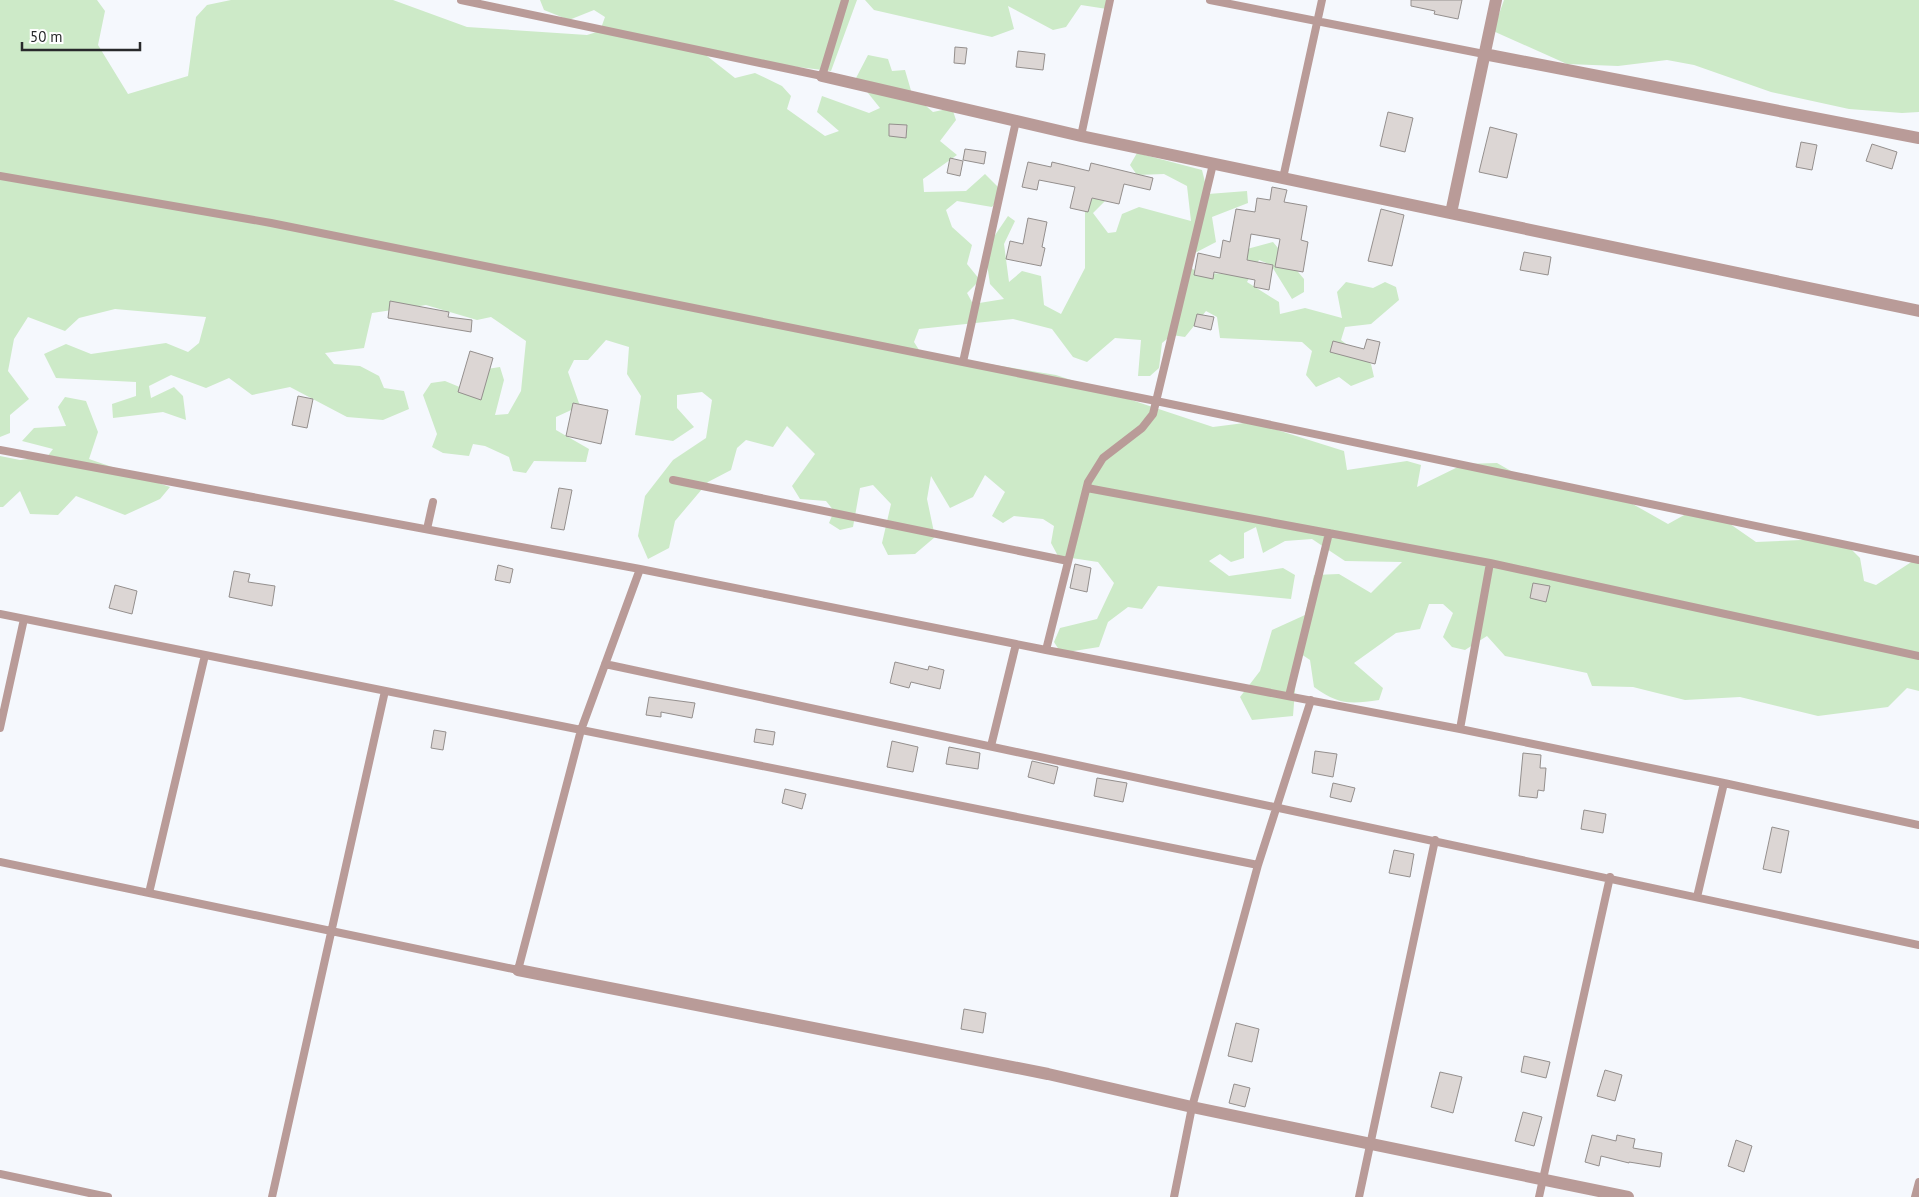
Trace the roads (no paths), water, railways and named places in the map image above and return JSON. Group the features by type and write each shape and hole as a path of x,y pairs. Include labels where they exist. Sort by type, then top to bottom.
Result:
{"street":[{"path":"1451,213 1496,0"},
{"path":"1484,54 1919,138"},
{"path":"822,76 1081,136 1919,311"},
{"path":"518,970 1038,1072 1192,1107 1628,1197"}],"lane":[{"path":"461,0 822,76 845,0"},
{"path":"1081,136 1110,0"},
{"path":"1210,0 1484,54"},
{"path":"1282,178 1322,0"},
{"path":"963,362 1016,121"},
{"path":"1046,650 1087,488 1094,471 1103,458 1142,428 1153,414 1212,164"},
{"path":"0,176 271,223 1156,401 1919,560"},
{"path":"0,450 640,569 1046,650 1460,729 1919,825"},
{"path":"674,480 1068,561"},
{"path":"1087,488 1490,563 1919,656"},
{"path":"426,529 433,502"},
{"path":"1289,696 1329,533"},
{"path":"1460,729 1490,563"},
{"path":"0,862 518,970 581,730 640,569"},
{"path":"0,614 1258,865"},
{"path":"0,728 24,619"},
{"path":"991,746 1016,644"},
{"path":"150,893 205,655"},
{"path":"605,664 1610,877 1919,945"},
{"path":"272,1197 385,691"},
{"path":"1174,1197 1192,1107 1258,865 1311,700"},
{"path":"1697,897 1724,783"},
{"path":"1359,1197 1435,840"},
{"path":"1539,1197 1610,877"},
{"path":"0,1174 108,1197"},
{"path":"1915,1197 1919,1182"}]}
